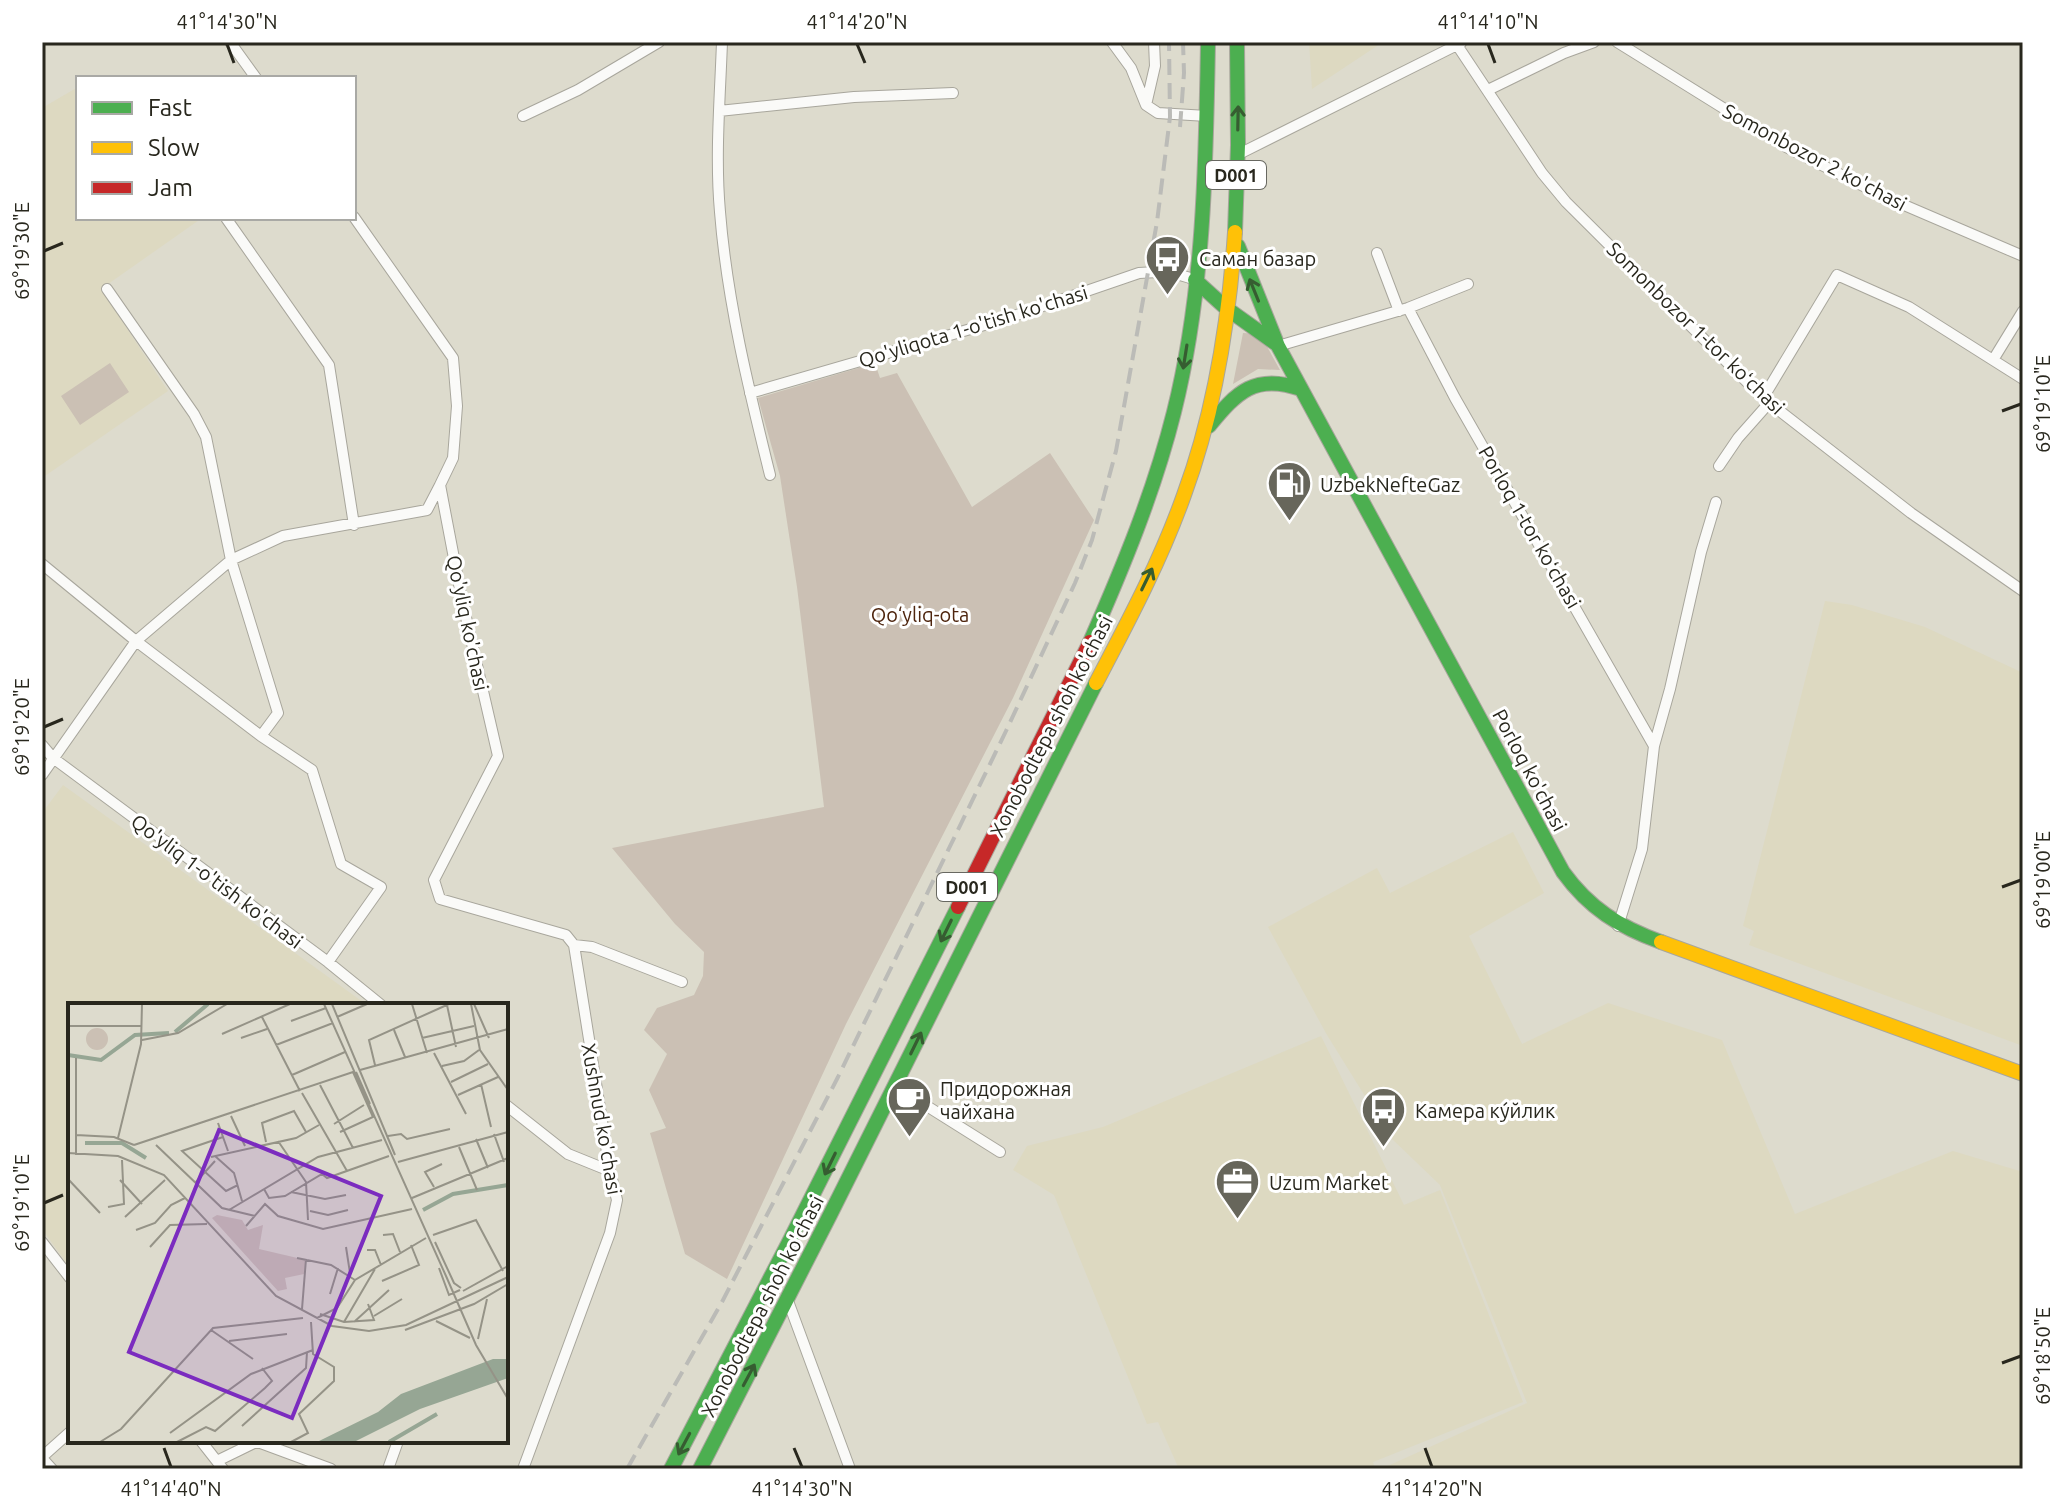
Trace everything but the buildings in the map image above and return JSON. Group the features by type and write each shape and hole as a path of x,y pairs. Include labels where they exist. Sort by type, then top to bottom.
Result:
{"main road":[{"name":"Xonobodtepa shoh ko'chasi","path":"671,1469 764,1295 1058,705 1125,559 1152,490 1174,413 1195,280 1207,116 1208,42"},
{"name":"Xonobodtepa shoh ko'chasi","path":"700,1469 788,1301 1048,773 1115,645 1162,550 1189,482 1204,433 1226,308 1237,155 1237,42"},
{"name":"Porloq ko'chasi","path":"1233,232 1278,346 1562,870 1591,907 1618,926 2023,1074"},
{"path":"1195,280 1226,308 1254,325 1278,346"},
{"path":"1204,433 1227,404 1251,385 1271,381 1301,389"},
{"path":"874,1074 895,1086"}],"street":[{"path":"230,42 255,76"},
{"path":"523,116 578,90 659,42"},
{"path":"722,42 718,180 720,216 750,393 770,475"},
{"path":"1112,42 1131,68 1146,105 1158,113 1207,116"},
{"path":"1146,105 1155,66 1154,42"},
{"path":"1488,90 1594,42"},
{"name":"Somonbozor 2 ko'chasi","path":"1617,42 1786,147 1883,196 2023,256"},
{"path":"1237,155 1460,43"},
{"name":"Somonbozor 1-tor koʻchasi","path":"1460,43 1533,161 1566,202 1766,400 1911,513 2023,591"},
{"path":"719,111 854,97 953,93"},
{"path":"227,220 329,365 354,525"},
{"path":"42,775 136,641 231,560 283,536 427,510 453,458 457,406 453,358 356,220"},
{"name":"Porloq 1-tor koʻchasi","path":"1377,253 1404,309 1654,746"},
{"name":"Qo'yliqota 1-o'tish ko'chasi","path":"750,393 1005,319 1139,273 1170,272 1195,280"},
{"path":"1719,466 1766,400 1837,275 1909,307 2023,379"},
{"path":"1278,346 1404,309 1468,284"},
{"path":"107,289 194,414 206,437 231,560 278,713 261,736"},
{"path":"1993,360 2023,311"},
{"name":"Qo'yliq ko'chasi","path":"440,485 462,600 498,756 434,880 440,899 566,935 576,945"},
{"path":"1618,926 1642,849 1654,746 1716,502"},
{"path":"42,564 136,641 261,736 312,770 341,864 381,887 328,962"},
{"name":"Qo'yliq 1-o'tish ko'chasi","path":"42,745 53,758 379,1003"},
{"path":"576,945 592,947 682,982"},
{"name":"Xushnud ko'chasi","path":"523,1469 610,1233 617,1200 576,945"},
{"path":"895,1086 1000,1152"},
{"path":"508,1107 568,1154 610,1171"},
{"path":"44,1251 68,1276"},
{"path":"788,1301 850,1469"},
{"path":"52,1469 42,1457 68,1434"},
{"path":"203,1443 220,1465 255,1443"},
{"path":"263,1443 331,1469"},
{"path":"388,1469 397,1443"}],"shaded area":[{"path":"1309,42 1383,42 1312,89"},
{"path":"76,88 76,220 199,220 101,289 168,391 42,478 42,108"},
{"path":"1825,601 1852,605 1925,627 2023,673 2023,1046 1749,945 1754,931 1743,926"},
{"path":"63,785 364,1003 68,1003 68,1265 42,1229 42,813"},
{"path":"1513,832 1544,893 1469,936 1522,1044 1608,1003 1722,1040 1795,1214 1953,1151 2023,1172 2023,1469 1381,1469 1527,1403 1440,1185 1391,1138 1327,1035 1268,927 1377,868 1390,893"},
{"path":"1321,1036 1404,1205 1440,1190 1523,1402 1373,1462 1375,1469 1179,1469 1158,1422 1147,1424 1054,1195 1013,1170 1027,1146 1103,1127"}],"green space":[{"path":"1243,333 1260,334 1280,370 1258,369 1233,384"},
{"path":"110,363 129,392 80,425 61,396"},
{"name":"Qo‘yliq-ota","path":"875,363 880,378 897,373 972,507 1050,453 1094,520 1013,698 846,1024 727,1279 685,1254 650,1133 666,1128 649,1090 667,1054 644,1030 657,1008 694,995 703,976 704,952 675,924 612,848 824,807 780,476 758,398"}],"railway":[{"path":"627,1469 722,1302 838,1077 1006,731 1092,540 1116,451 1157,222 1170,117 1169,42"},
{"path":"1180,127 1183,42"}],"traffic: fast":[{"path":"1090,642 1147,500 1166,442 1184,367 1202,228 1208,42"},
{"path":"1235,232 1237,42"},
{"path":"1238,246 1278,346 1563,872 1583,896 1606,915 1661,942"},
{"path":"1195,280 1226,308 1275,343"},
{"path":"1209,426 1238,395 1248,389 1271,383 1301,389"},
{"path":"700,1469 1096,683"},
{"path":"671,1469 958,907"}],"traffic: slow":[{"path":"1096,683 1154,567 1195,463 1219,365 1235,232"},
{"path":"1661,942 2023,1074"}],"traffic: jam":[{"path":"958,907 1090,642"}],"place":[{"name":"Саман базар","path":"1168,297"},
{"name":"UzbekNefteGaz","path":"1289,523"},
{"name":"Придорожная чайхана","path":"909,1138"},
{"name":"Камера ку́йлик","path":"1384,1149"},
{"name":"Uzum Market","path":"1238,1221"}]}
